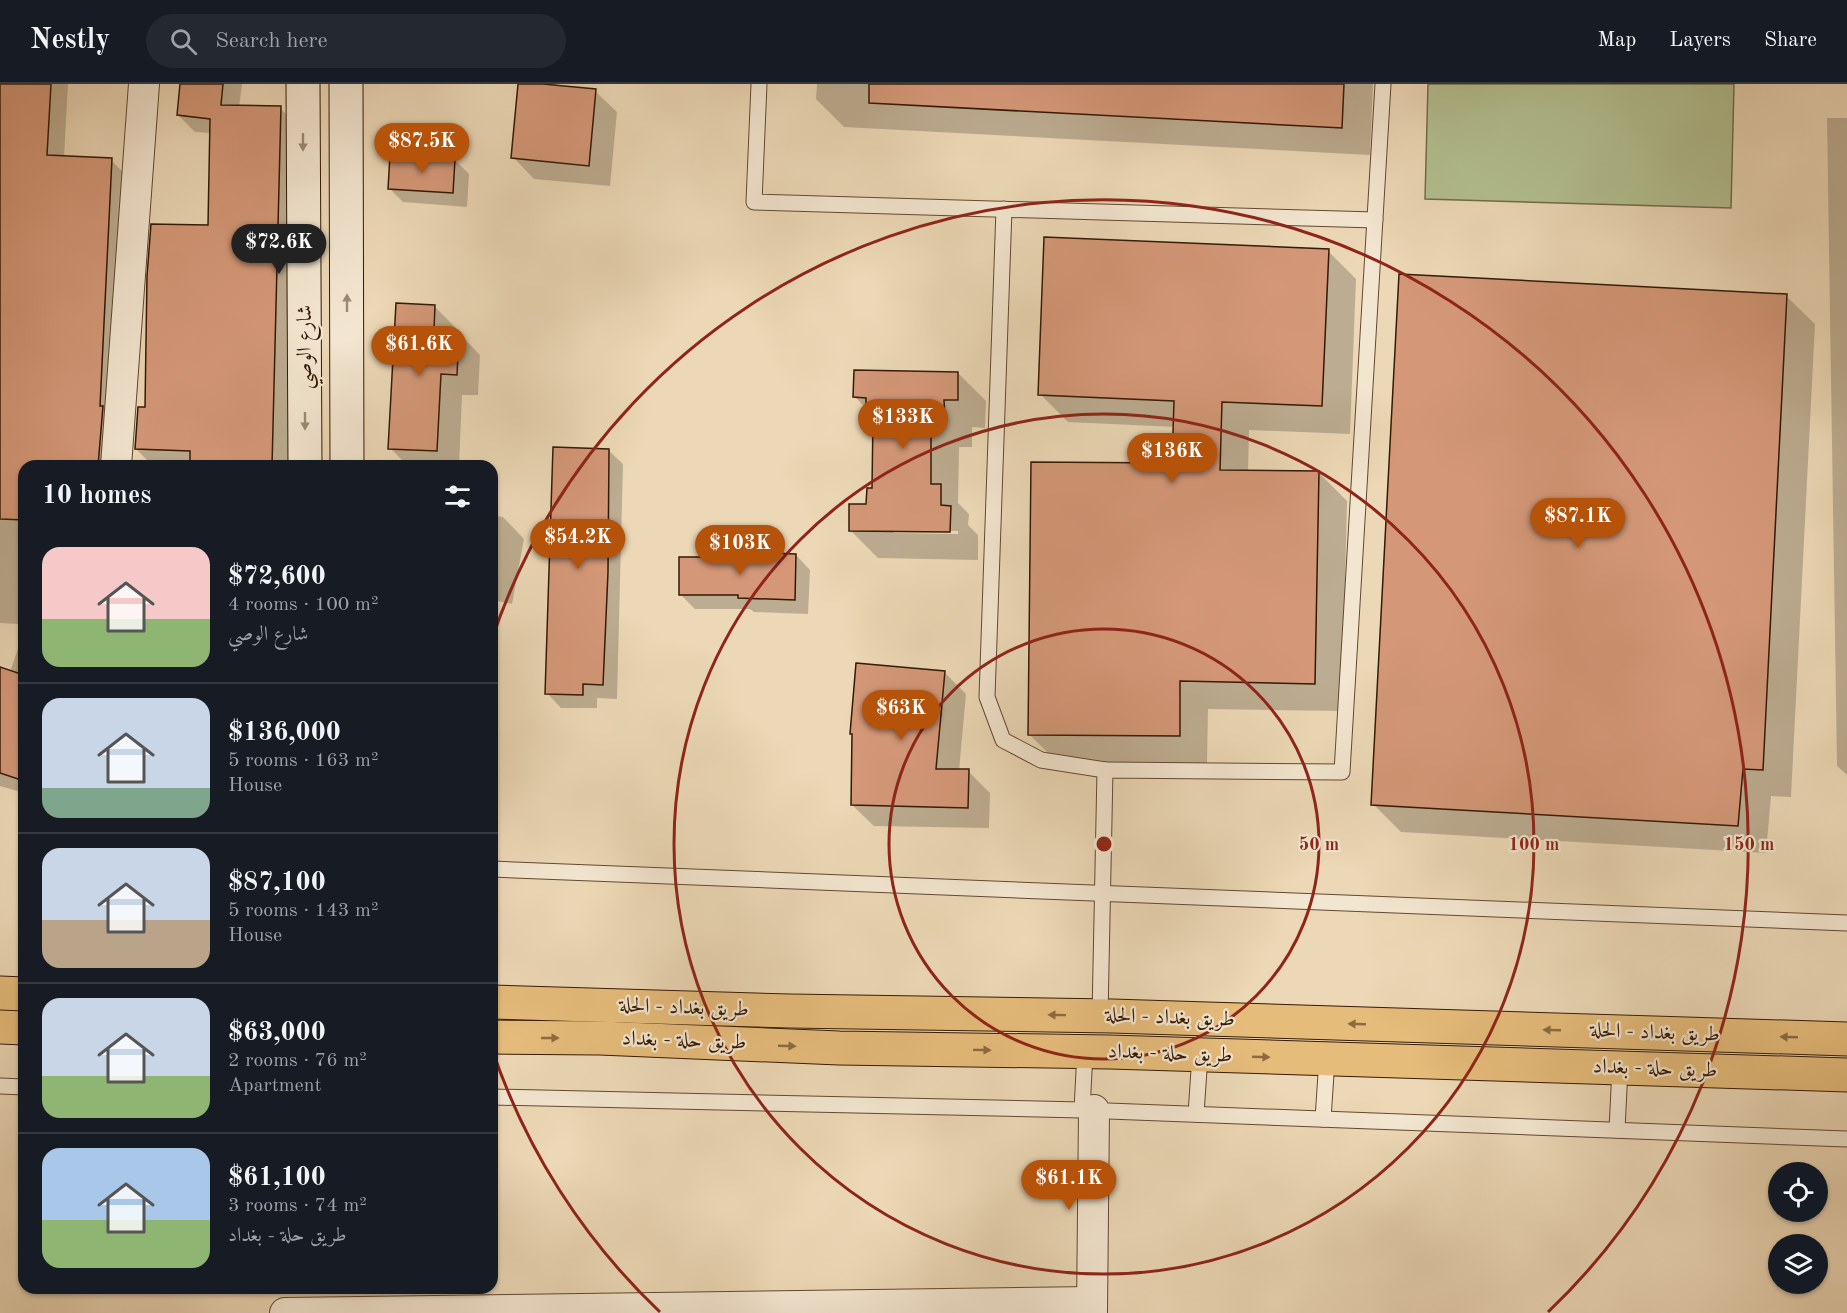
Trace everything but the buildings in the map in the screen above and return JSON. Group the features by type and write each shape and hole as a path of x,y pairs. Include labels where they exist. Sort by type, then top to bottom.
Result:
{"main road":[{"path":"0,993 18,994"},
{"name":"طريق بغداد - الحلة","path":"498,1002 790,1011 1100,1016 1847,1039"},
{"path":"0,1027 18,1028"},
{"name":"طريق حلة - بغداد","path":"498,1037 600,1038 839,1048 1200,1055 1847,1075"}],"street":[{"path":"116,460 144,84"},
{"name":"شارع الوصي","path":"303,84 305,460"},
{"name":"شارع الوصي","path":"346,84 347,460"},
{"path":"285,1313 1092,1308 1088,1110"},
{"path":"390,1294 390,1313"}],"lane":[{"path":"759,84 754,201 1375,220"},
{"path":"1004,209 987,697 1003,740 1041,760 1105,770 1342,772 1383,84"},
{"path":"1100,1016 1105,770"},
{"path":"498,869 1847,923"},
{"path":"1085,1052 1088,1110"},
{"path":"1196,1114 1200,1055"},
{"path":"1323,1119 1327,1059"},
{"path":"1617,1130 1620,1068"},
{"path":"0,1086 18,1087"},
{"path":"498,1097 1088,1110 1847,1139"}],"green space":[{"path":"1428,84 1734,84 1731,208 1425,199"}]}
